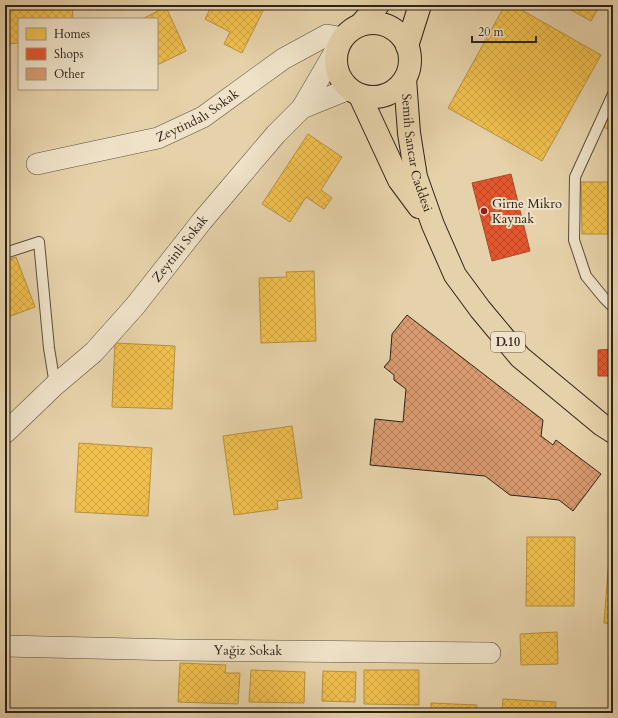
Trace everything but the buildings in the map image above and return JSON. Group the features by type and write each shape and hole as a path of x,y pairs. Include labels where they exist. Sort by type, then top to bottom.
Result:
{"main road":[{"path":"360,25 378,5"},
{"name":"Semih Sancar Caddesi","path":"340,43 336,59 337,70 341,81 354,92 370,98 390,94 399,88 405,79 409,68 410,57 407,46 420,5"},
{"path":"340,43 350,30 360,25 371,23 382,24 393,29 401,36 407,46"},
{"name":"Semih Sancar Caddesi","path":"405,79 409,133 416,177 433,225 455,275 480,309 520,357 602,425 613,432"},
{"name":"Semih Sancar Caddesi","path":"354,92 399,180 433,225"}],"street":[{"name":"Zeytindalı Sokak","path":"37,164 158,138 203,117 283,59 327,35 340,43"},
{"name":"Zeytinli Sokak","path":"5,433 55,384 94,352 136,306 202,221 276,134 302,108 340,43"},
{"path":"302,108 354,92"},
{"name":"Yağiz Sokak","path":"5,646 169,650 490,654"}],"lane":[{"path":"613,94 575,177 574,240 586,276 613,307"},
{"path":"5,253 39,242 49,348 55,384"}],"place":[{"name":"Girne Mikro Kaynak","path":"484,211"}]}
